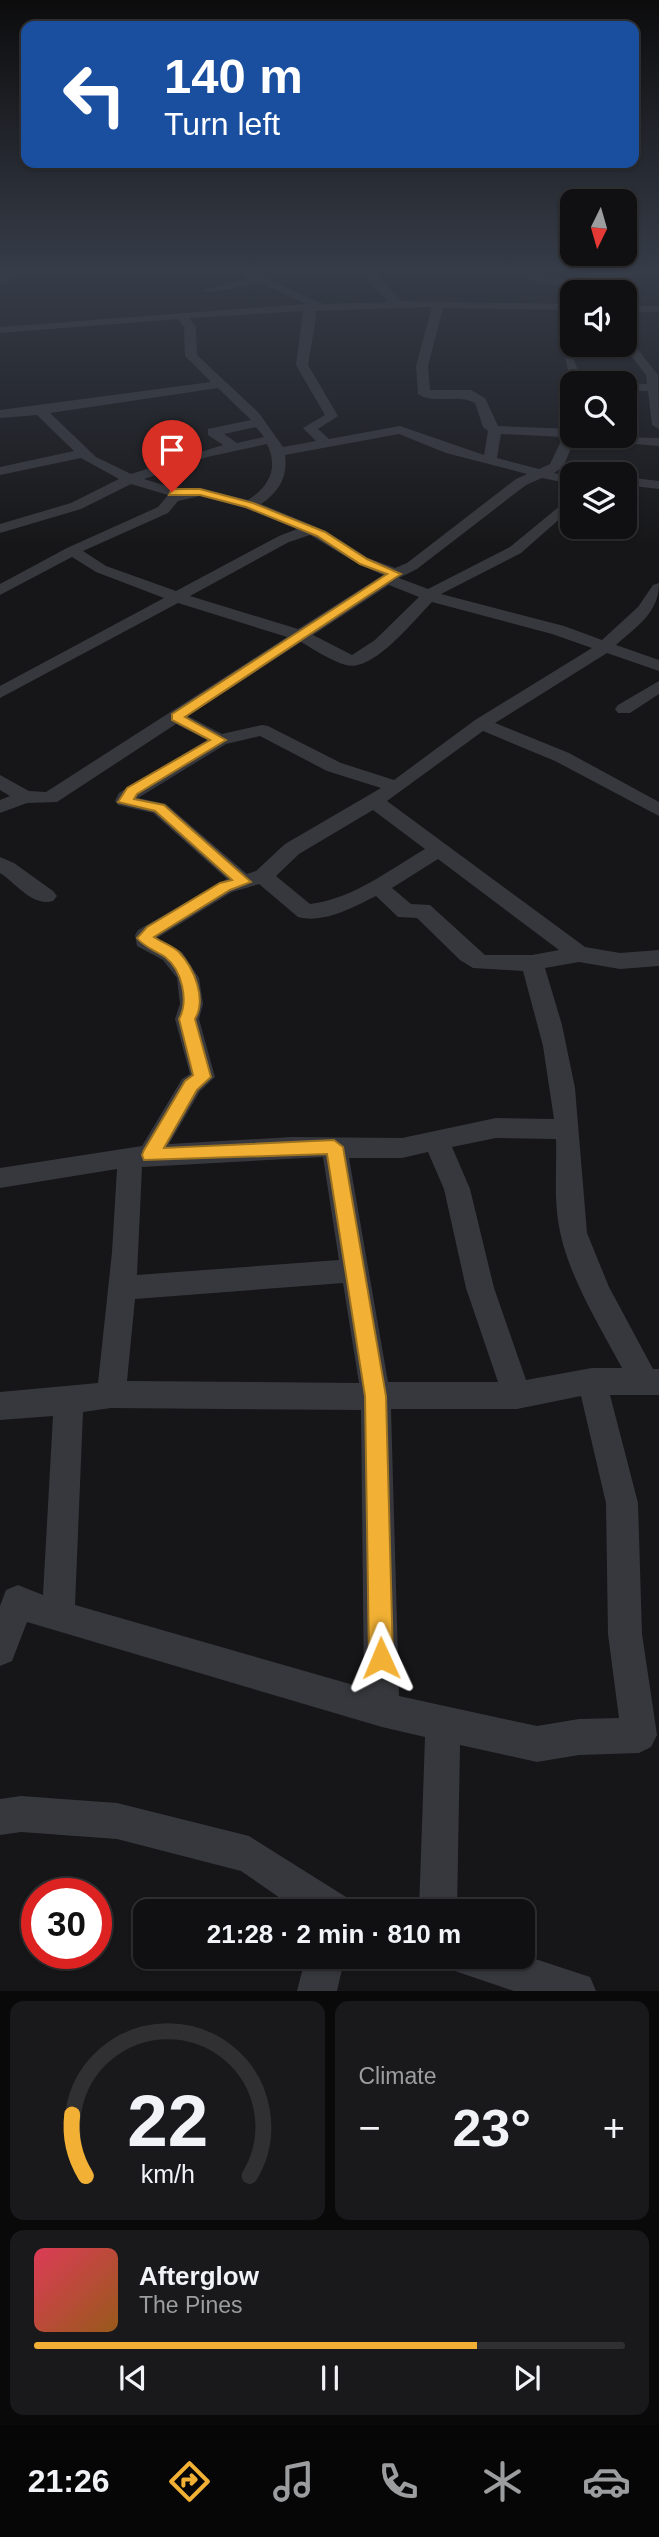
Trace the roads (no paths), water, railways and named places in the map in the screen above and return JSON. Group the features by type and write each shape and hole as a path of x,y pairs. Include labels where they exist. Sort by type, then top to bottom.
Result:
{"street":[{"path":"199,364 260,422 282,461 271,489 250,505"},
{"path":"302,364 332,416 310,428 327,444"},
{"path":"423,364 424,394 467,393 476,396 481,401 490,427 495,430 560,435"},
{"path":"643,364 652,375 656,388 659,425"},
{"path":"4,416 221,384"},
{"path":"637,387 656,388"},
{"path":"40,411 83,453 132,480 173,495 200,492 250,505 310,530 430,596 558,630 659,666"},
{"path":"233,446 213,432 260,422"},
{"path":"0,529 76,506 104,490 233,446 275,445 298,449 400,430 419,439 530,473 560,478"},
{"path":"490,460 495,430"},
{"path":"637,440 659,442"},
{"path":"0,807 24,797 50,798 391,576 412,566 530,473 556,467 568,448"},
{"path":"0,471 83,453"},
{"path":"637,482 659,485"},
{"path":"0,590 72,551 163,510 173,495"},
{"path":"72,551 101,569 121,574 179,598 302,636 350,661 357,660 417,612 430,596 509,554 544,528 560,511"},
{"path":"0,692 284,540 310,530"},
{"path":"111,1394 140,1156 191,1085 202,1077 187,1019 193,1009 190,983 173,955 144,938 152,930 219,890 253,879 292,849 397,787 481,724 603,648 644,610 659,588"},
{"path":"624,709 659,686"},
{"path":"176,717 220,740"},
{"path":"481,724 562,757 659,810"},
{"path":"397,787 334,767 262,730 220,740 132,791 125,802 159,808 253,879 306,912 319,912 377,886 440,849"},
{"path":"0,781 24,797"},
{"path":"374,801 579,954"},
{"path":"0,864 14,870 31,889 46,896"},
{"path":"377,886 406,912 422,910 468,955 481,963 532,963 579,954 620,961 659,958"},
{"path":"532,963 548,1013 568,1129 573,1230 601,1300 652,1383"},
{"path":"0,1178 140,1156 334,1147 416,1147 436,1140 496,1128 568,1129"},
{"path":"436,1140 457,1189 480,1288 517,1395"},
{"path":"334,1147 376,1396 382,1710"},
{"path":"122,1288 211,1285 279,1275 354,1271"},
{"path":"0,1406 69,1401 111,1394 517,1395 592,1381 652,1383"},
{"path":"0,1649 18,1602 58,1617 382,1710 537,1744 579,1737 639,1735 625,1634 622,1503 592,1381"},
{"path":"58,1617 69,1401"},
{"path":"438,1899 443,1723"},
{"path":"0,1817 21,1814 117,1821 249,1855 314,1899"},
{"path":"317,1991 323,1969"},
{"path":"507,1969 576,1991"}]}
